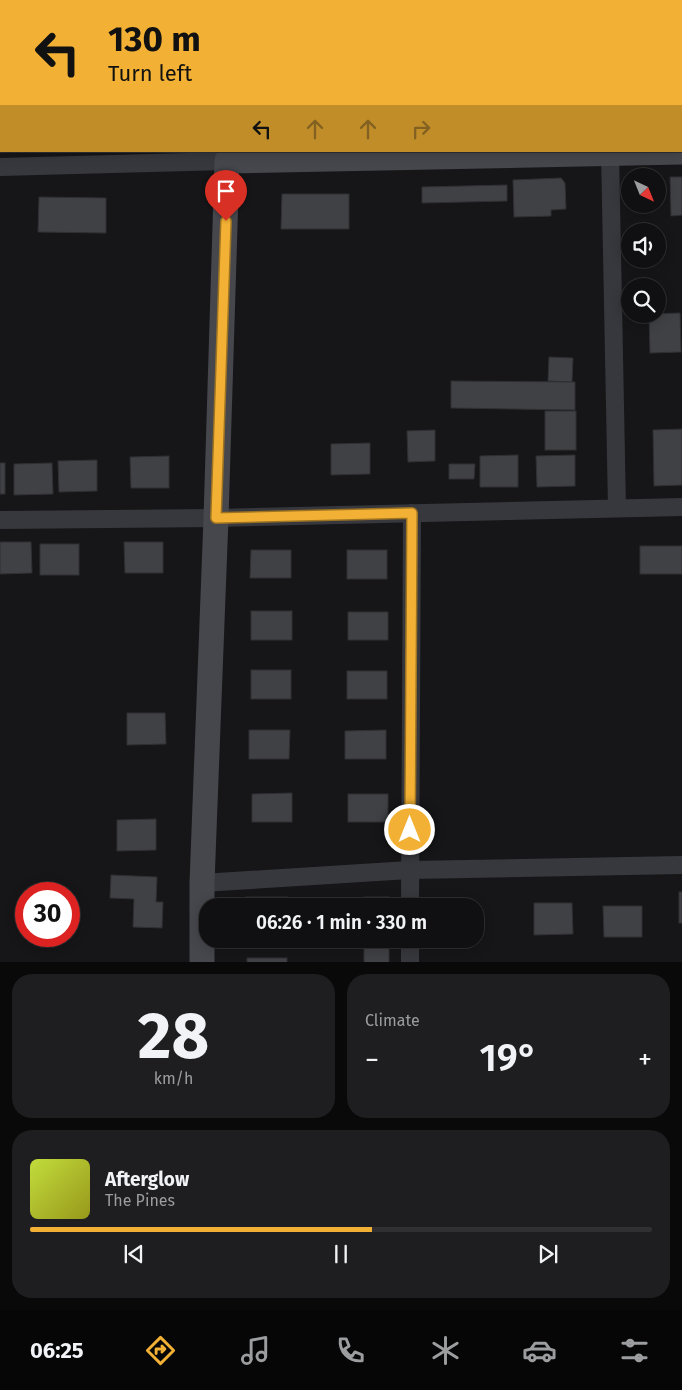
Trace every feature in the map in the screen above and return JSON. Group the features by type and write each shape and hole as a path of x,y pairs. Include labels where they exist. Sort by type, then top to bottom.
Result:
{"street":[{"path":"610,152 617,508"},
{"path":"0,167 228,156 682,152"},
{"path":"202,962 202,883 228,156"},
{"path":"0,520 216,518 682,507"},
{"path":"410,898 412,513"},
{"path":"202,883 409,870 682,865"},
{"path":"410,948 410,962"}],"building":[{"path":"670,177 682,177 682,215 671,216"},
{"path":"561,178 565,183 566,209 551,210 551,216 514,217 513,180"},
{"path":"507,185 507,201 422,203 422,187"},
{"path":"282,194 349,194 349,229 281,229"},
{"path":"39,197 106,198 106,233 38,232"},
{"path":"666,313 680,313 681,352 650,353 649,323 666,323"},
{"path":"549,357 573,358 572,382 548,381"},
{"path":"451,381 575,382 575,410 451,408"},
{"path":"545,411 576,411 576,450 545,450"},
{"path":"682,429 682,485 654,486 653,430"},
{"path":"435,430 435,461 408,462 407,431"},
{"path":"370,443 370,474 331,475 331,444"},
{"path":"518,455 518,487 480,487 480,456"},
{"path":"575,455 575,486 537,487 536,456"},
{"path":"169,456 169,488 131,488 130,457"},
{"path":"97,460 97,491 59,492 58,461"},
{"path":"0,463 5,463 5,494 0,494"},
{"path":"52,463 53,494 14,495 14,464"},
{"path":"449,464 475,464 474,479 449,479"},
{"path":"0,542 31,542 32,573 0,574"},
{"path":"124,542 163,542 163,573 125,573"},
{"path":"40,544 79,544 79,575 40,575"},
{"path":"640,546 682,546 682,574 640,574"},
{"path":"251,550 291,550 291,578 250,578"},
{"path":"347,550 387,550 387,579 347,579"},
{"path":"251,611 292,611 292,640 251,640"},
{"path":"348,612 388,612 388,640 348,640"},
{"path":"251,670 291,670 291,699 251,699"},
{"path":"347,671 387,671 387,699 347,699"},
{"path":"127,713 165,713 166,744 127,745"},
{"path":"249,730 290,730 289,759 249,759"},
{"path":"386,730 386,759 345,759 345,731"},
{"path":"292,793 292,822 252,822 252,794"},
{"path":"348,794 388,794 388,822 348,822"},
{"path":"156,819 156,850 117,851 117,820"},
{"path":"111,875 157,877 156,902 163,902 162,928 133,927 134,899 110,898"},
{"path":"679,892 682,892 682,923 679,923"},
{"path":"246,897 287,897 287,898"},
{"path":"364,897 389,897 389,898"},
{"path":"534,903 572,903 573,934 534,935"},
{"path":"603,906 642,906 642,937 604,937"},
{"path":"364,948 389,948 389,962 364,962"},
{"path":"247,958 287,958 287,962 247,962"}],"route":[{"path":"226,221 216,518 412,513 410,830"}]}
